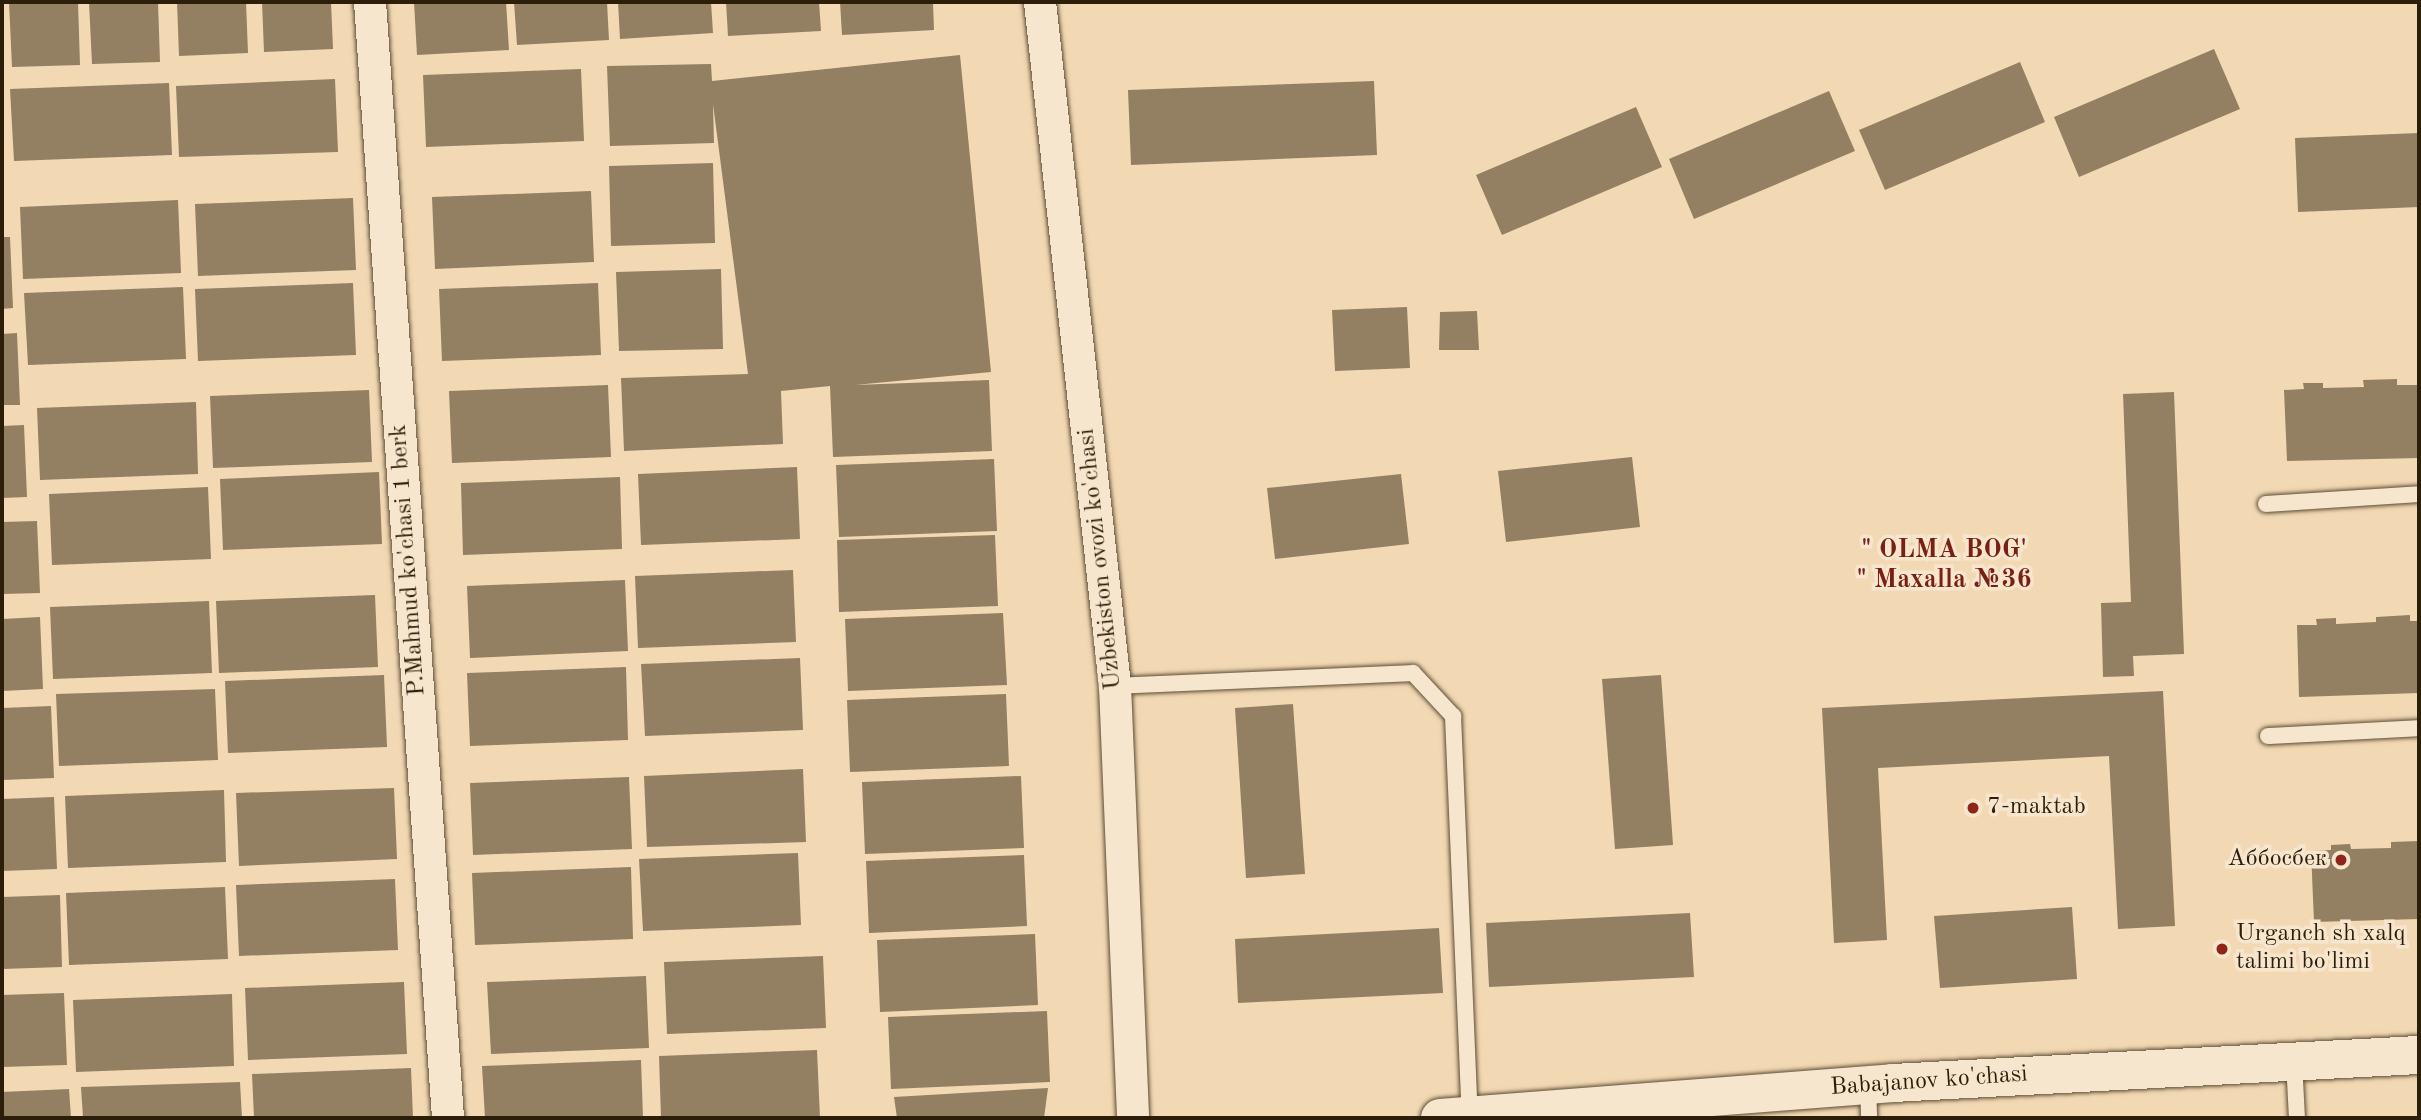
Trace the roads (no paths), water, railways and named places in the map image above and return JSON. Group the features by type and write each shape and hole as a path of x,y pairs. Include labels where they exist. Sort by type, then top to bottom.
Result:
{"street":[{"name":"P.Mahmud ko'chasi 1 berk","path":"370,2 448,1118"},
{"name":"Uzbekiston ovozi ko'chasi","path":"1040,2 1115,687 1133,1118"},
{"name":"Babajanov ko'chasi","path":"1455,1117 1868,1102 2294,1061 2419,1055"}],"lane":[{"path":"2266,504 2419,494"},
{"path":"1115,687 1413,673 1452,716 1455,1117"},
{"path":"2268,736 2419,728"},
{"path":"2294,1061 2297,1118"}],"place":[{"name":"7-maktab","path":"1973,808"},
{"name":"Аббосбек","path":"2341,860"},
{"name":"Urganch sh xalq talimi bo'limi","path":"2222,949"}],"district":[{"name":"\" OLMA BOG' \" Maxalla №36","path":"1944,566"}]}
